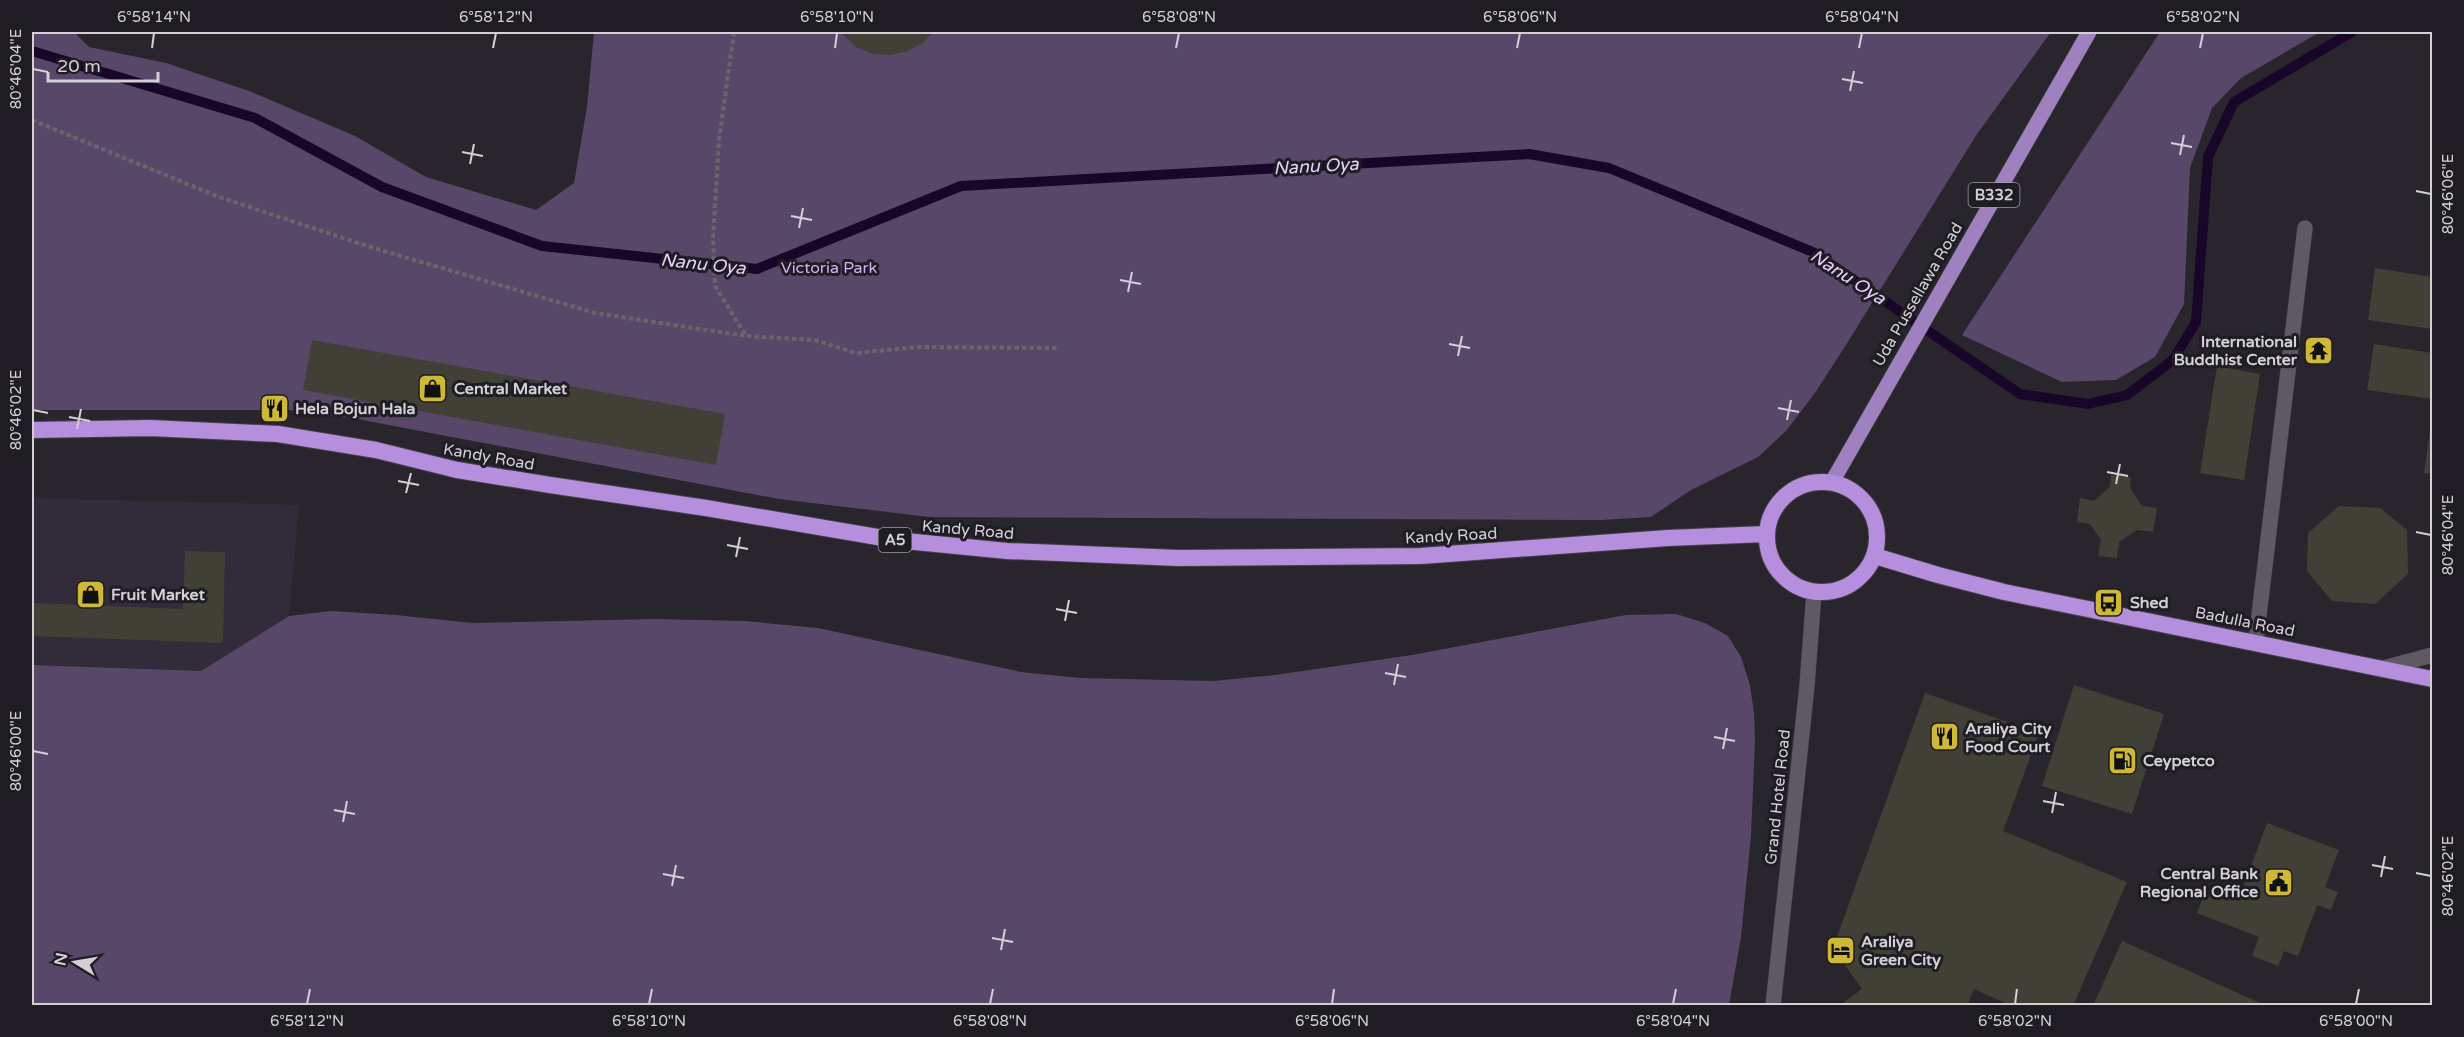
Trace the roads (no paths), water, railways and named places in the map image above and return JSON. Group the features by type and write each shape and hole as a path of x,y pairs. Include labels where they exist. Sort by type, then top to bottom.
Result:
{"highway":[{"name":"Kandy Road","path":"32,430 150,428 278,434 375,450 457,470 550,485 706,508 895,540 1007,551 1179,558 1421,556 1668,537 1766,534"},
{"path":"1832,482 1860,495 1876,521 1875,556 1862,578 1837,592 1814,592 1791,582 1769,559 1766,534 1776,504 1801,485 1832,482"},
{"name":"Badulla Road","path":"1875,556 2004,592 2256,641 2433,679"}],"main road":[{"name":"Uda Pussellawa Road","path":"1832,482 2089,32"}],"street":[{"path":"2256,641 2305,228"},
{"name":"Grand Hotel Road","path":"1773,1005 1807,686 1814,592"},
{"path":"2384,668 2433,655"}],"waterway":[{"name":"Nanu Oya","path":"32,51 255,118 382,187 542,246 757,269 961,186 1529,154 1609,168 1813,252 2020,394 2088,404 2127,395 2173,360 2196,322 2208,157 2234,102 2352,32"}],"place":[{"name":"International Buddhist Center","path":"2318,350"},
{"name":"Central Market","path":"433,388"},
{"name":"Hela Bojun Hala","path":"274,408"},
{"name":"Fruit Market","path":"90,594"},
{"name":"Shed","path":"2109,602"},
{"name":"Araliya City Food Court","path":"1944,737"},
{"name":"Ceypetco","path":"2122,760"},
{"name":"Central Bank Regional Office","path":"2279,882"},
{"name":"Araliya Green City","path":"1840,950"}],"park label":[{"name":"Victoria Park","path":"829,267"}]}
